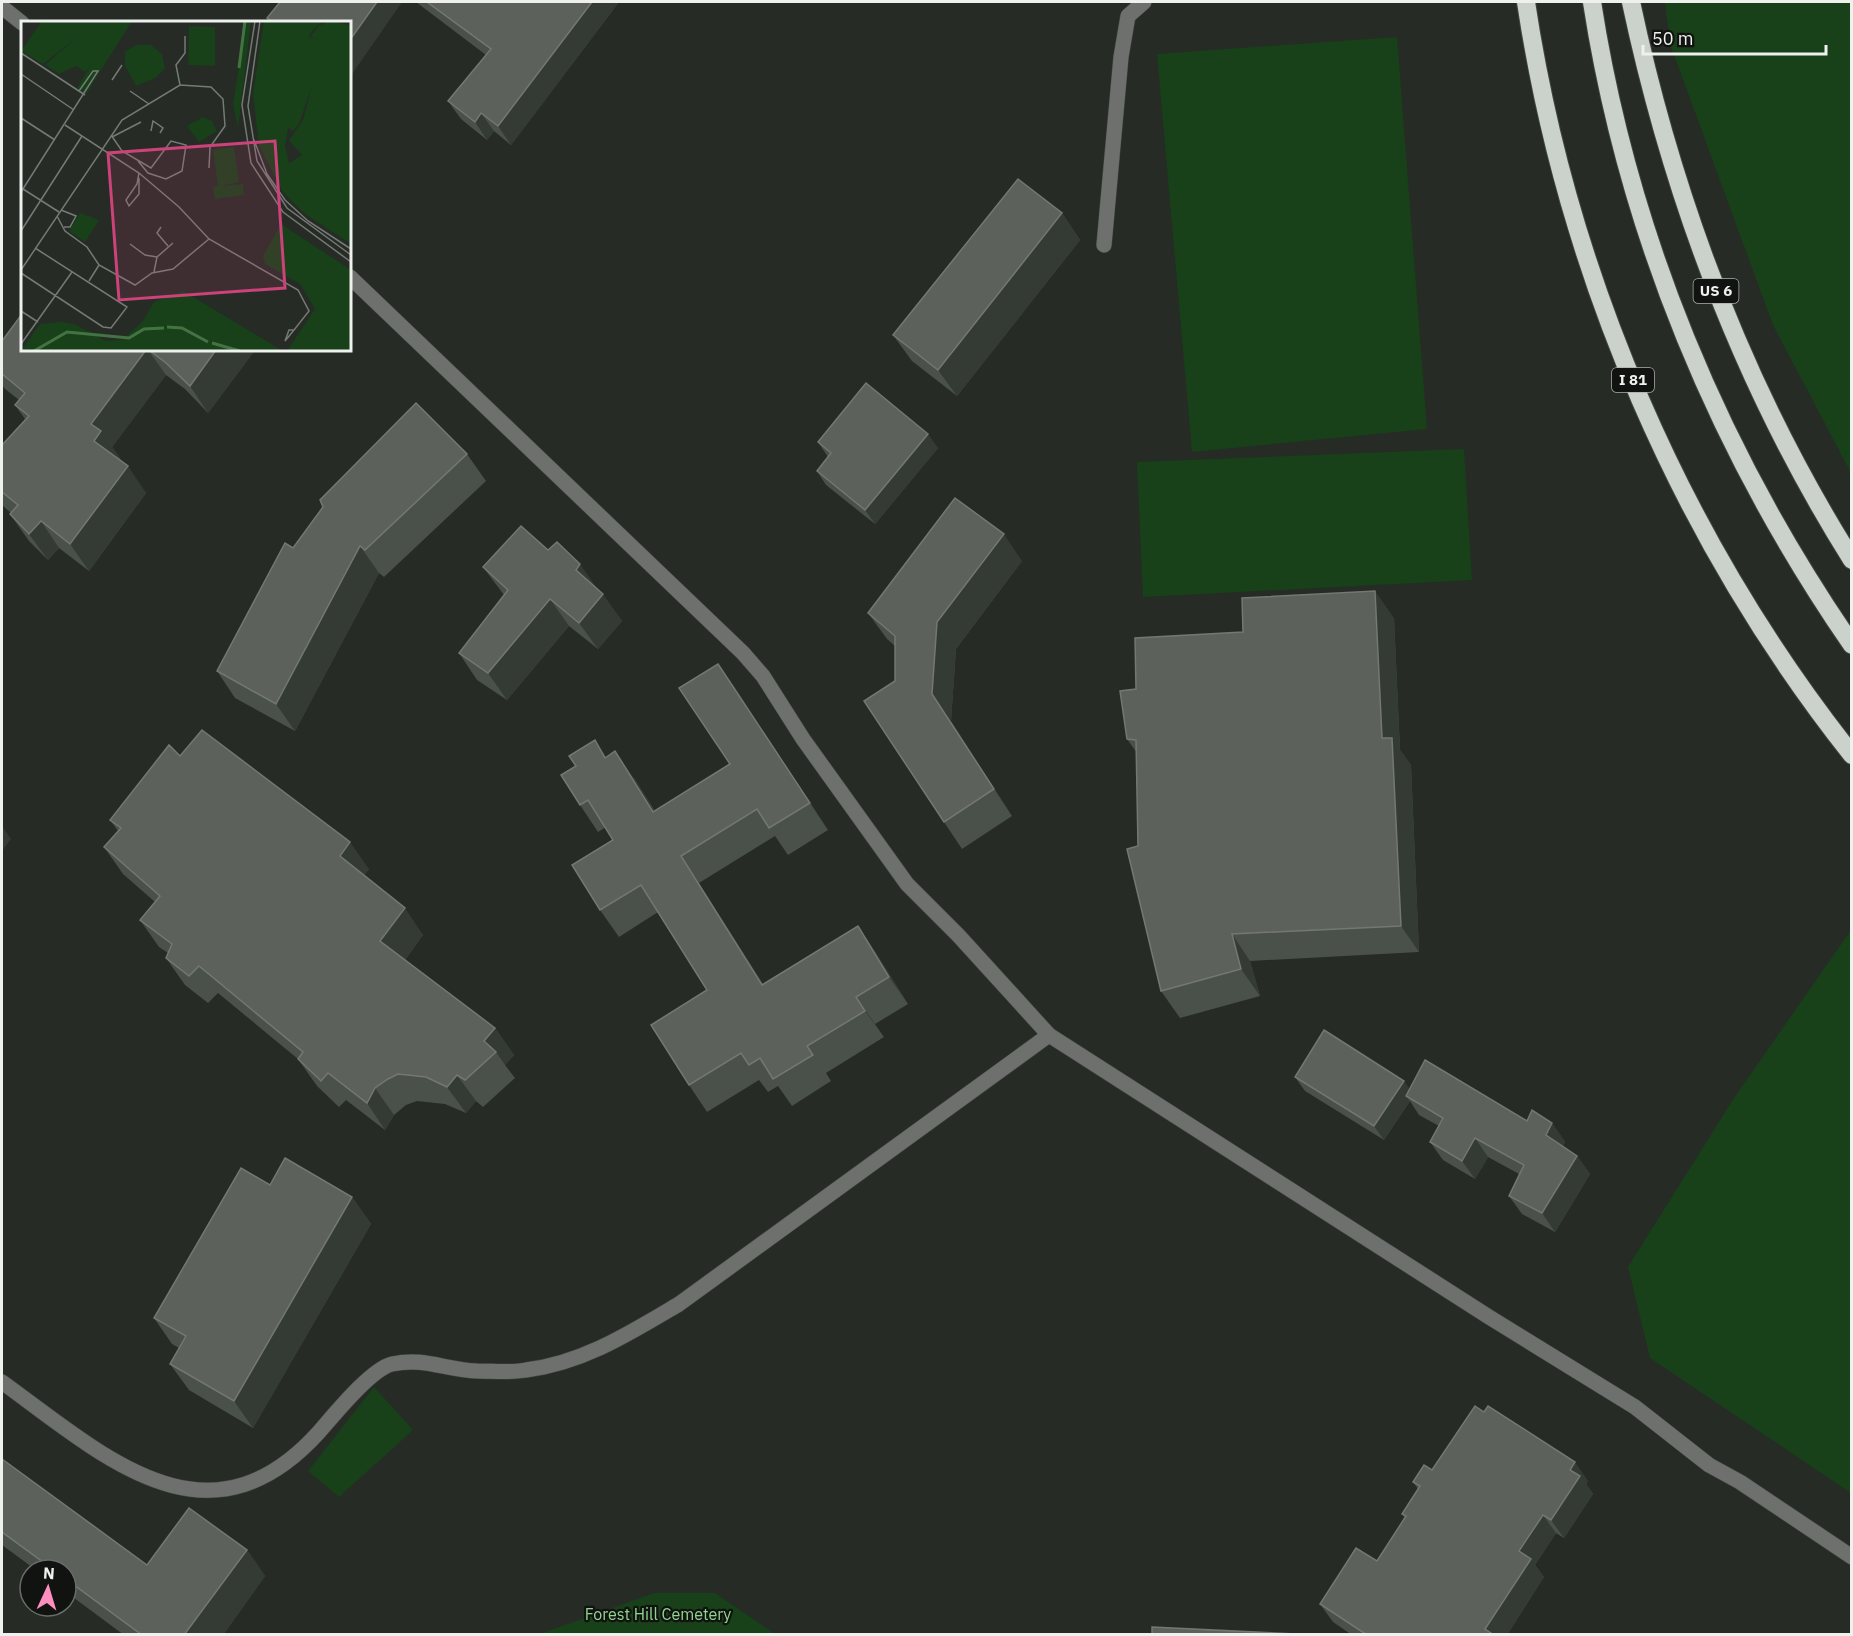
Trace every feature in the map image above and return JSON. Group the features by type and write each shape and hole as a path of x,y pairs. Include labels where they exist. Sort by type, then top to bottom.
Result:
{"highway":[{"name":"I 81","path":"1526,2 1551,133 1577,227 1606,312 1642,403 1683,492 1726,571 1775,648 1826,723 1851,755"},
{"path":"1592,2 1614,118 1639,208 1666,290 1702,378 1741,463 1782,538 1851,645"},
{"name":"US 6","path":"1631,2 1655,108 1709,274 1744,359 1783,442 1851,560"}],"street":[{"path":"1104,245 1121,57 1128,16 1144,2"},
{"path":"2,7 21,22"},
{"path":"351,278 742,653 763,676 803,739 908,884 1049,1035 1489,1317 1635,1407 1709,1465 1740,1482 1851,1557"},
{"path":"2,1382 82,1440 124,1467 155,1481 196,1490 221,1491 277,1470 303,1450 354,1394 388,1365 415,1361 473,1371 525,1371 572,1361 621,1339 679,1304 1049,1035"}],"green space":[{"path":"1665,2 1851,2 1851,473 1773,325 1670,44"},
{"path":"1397,37 1427,429 1192,452 1157,54"},
{"path":"1464,449 1472,580 1143,597 1137,462"},
{"path":"1851,930 1851,1493 1650,1358 1628,1267 1734,1098"},
{"path":"374,1387 413,1430 339,1497 308,1471"},
{"name":"Forest Hill Cemetery","path":"654,1593 715,1593 775,1634 540,1634"}],"building":[{"path":"280,2 377,2 351,39 351,21 272,21 267,18"},
{"path":"427,2 592,2 498,126 481,113 475,122 448,101 491,49"},
{"path":"1018,179 1062,213 938,370 893,335"},
{"path":"21,315 21,351 145,351 91,424 101,431 94,441 128,466 70,544 41,521 29,534 10,514 18,505 2,492 2,445 29,416 15,405 25,393 2,374 2,341"},
{"path":"150,351 215,351 190,386"},
{"path":"866,383 928,434 865,510 817,471 831,453 818,442"},
{"path":"416,403 467,454 365,550 360,546 276,704 217,671 285,543 293,548 323,507 320,500"},
{"path":"955,498 1004,534 937,622 932,694 994,789 944,822 864,701 895,681 895,636 868,613"},
{"path":"521,526 548,550 557,542 580,564 576,570 603,594 579,623 550,599 488,673 459,653 508,590 483,567"},
{"path":"1375,591 1382,738 1392,738 1401,926 1232,934 1241,969 1161,991 1127,849 1138,846 1136,740 1127,739 1120,691 1136,689 1135,638 1243,632 1242,598"},
{"path":"718,664 810,803 769,828 757,809 681,856 762,985 858,926 889,977 856,997 865,1011 807,1046 813,1055 773,1079 760,1058 749,1065 741,1053 689,1085 651,1025 707,990 641,885 600,910 572,865 613,840 588,800 580,805 561,775 576,766 569,756 595,740 605,758 615,751 653,812 730,764 679,688"},
{"path":"202,730 350,842 340,856 405,908 380,941 495,1028 484,1041 496,1052 465,1080 457,1075 447,1087 426,1077 398,1074 375,1088 367,1103 328,1073 321,1081 298,1059 303,1052 199,966 189,976 166,958 172,944 140,920 160,896 104,847 121,828 110,820 169,745 180,756"},
{"path":"1324,1030 1404,1081 1374,1126 1295,1077"},
{"path":"1425,1060 1527,1121 1532,1110 1552,1123 1546,1135 1577,1156 1542,1213 1509,1196 1524,1165 1475,1138 1462,1161 1430,1142 1443,1118 1406,1096"},
{"path":"285,1158 352,1197 234,1401 170,1364 186,1336 154,1318 241,1168 270,1185"},
{"path":"1475,1406 1484,1412 1488,1406 1575,1462 1570,1470 1580,1476 1551,1520 1543,1515 1519,1551 1531,1559 1485,1629 1494,1635 1367,1635 1320,1604 1356,1548 1377,1561 1406,1516 1402,1514 1420,1486 1413,1482 1424,1465 1432,1470"},
{"path":"2,1459 147,1565 189,1508 247,1550 184,1635 142,1635 78,1588 78,1558 38,1558 2,1532"},
{"path":"1152,1627 1295,1634 1295,1635 1152,1635"}]}
